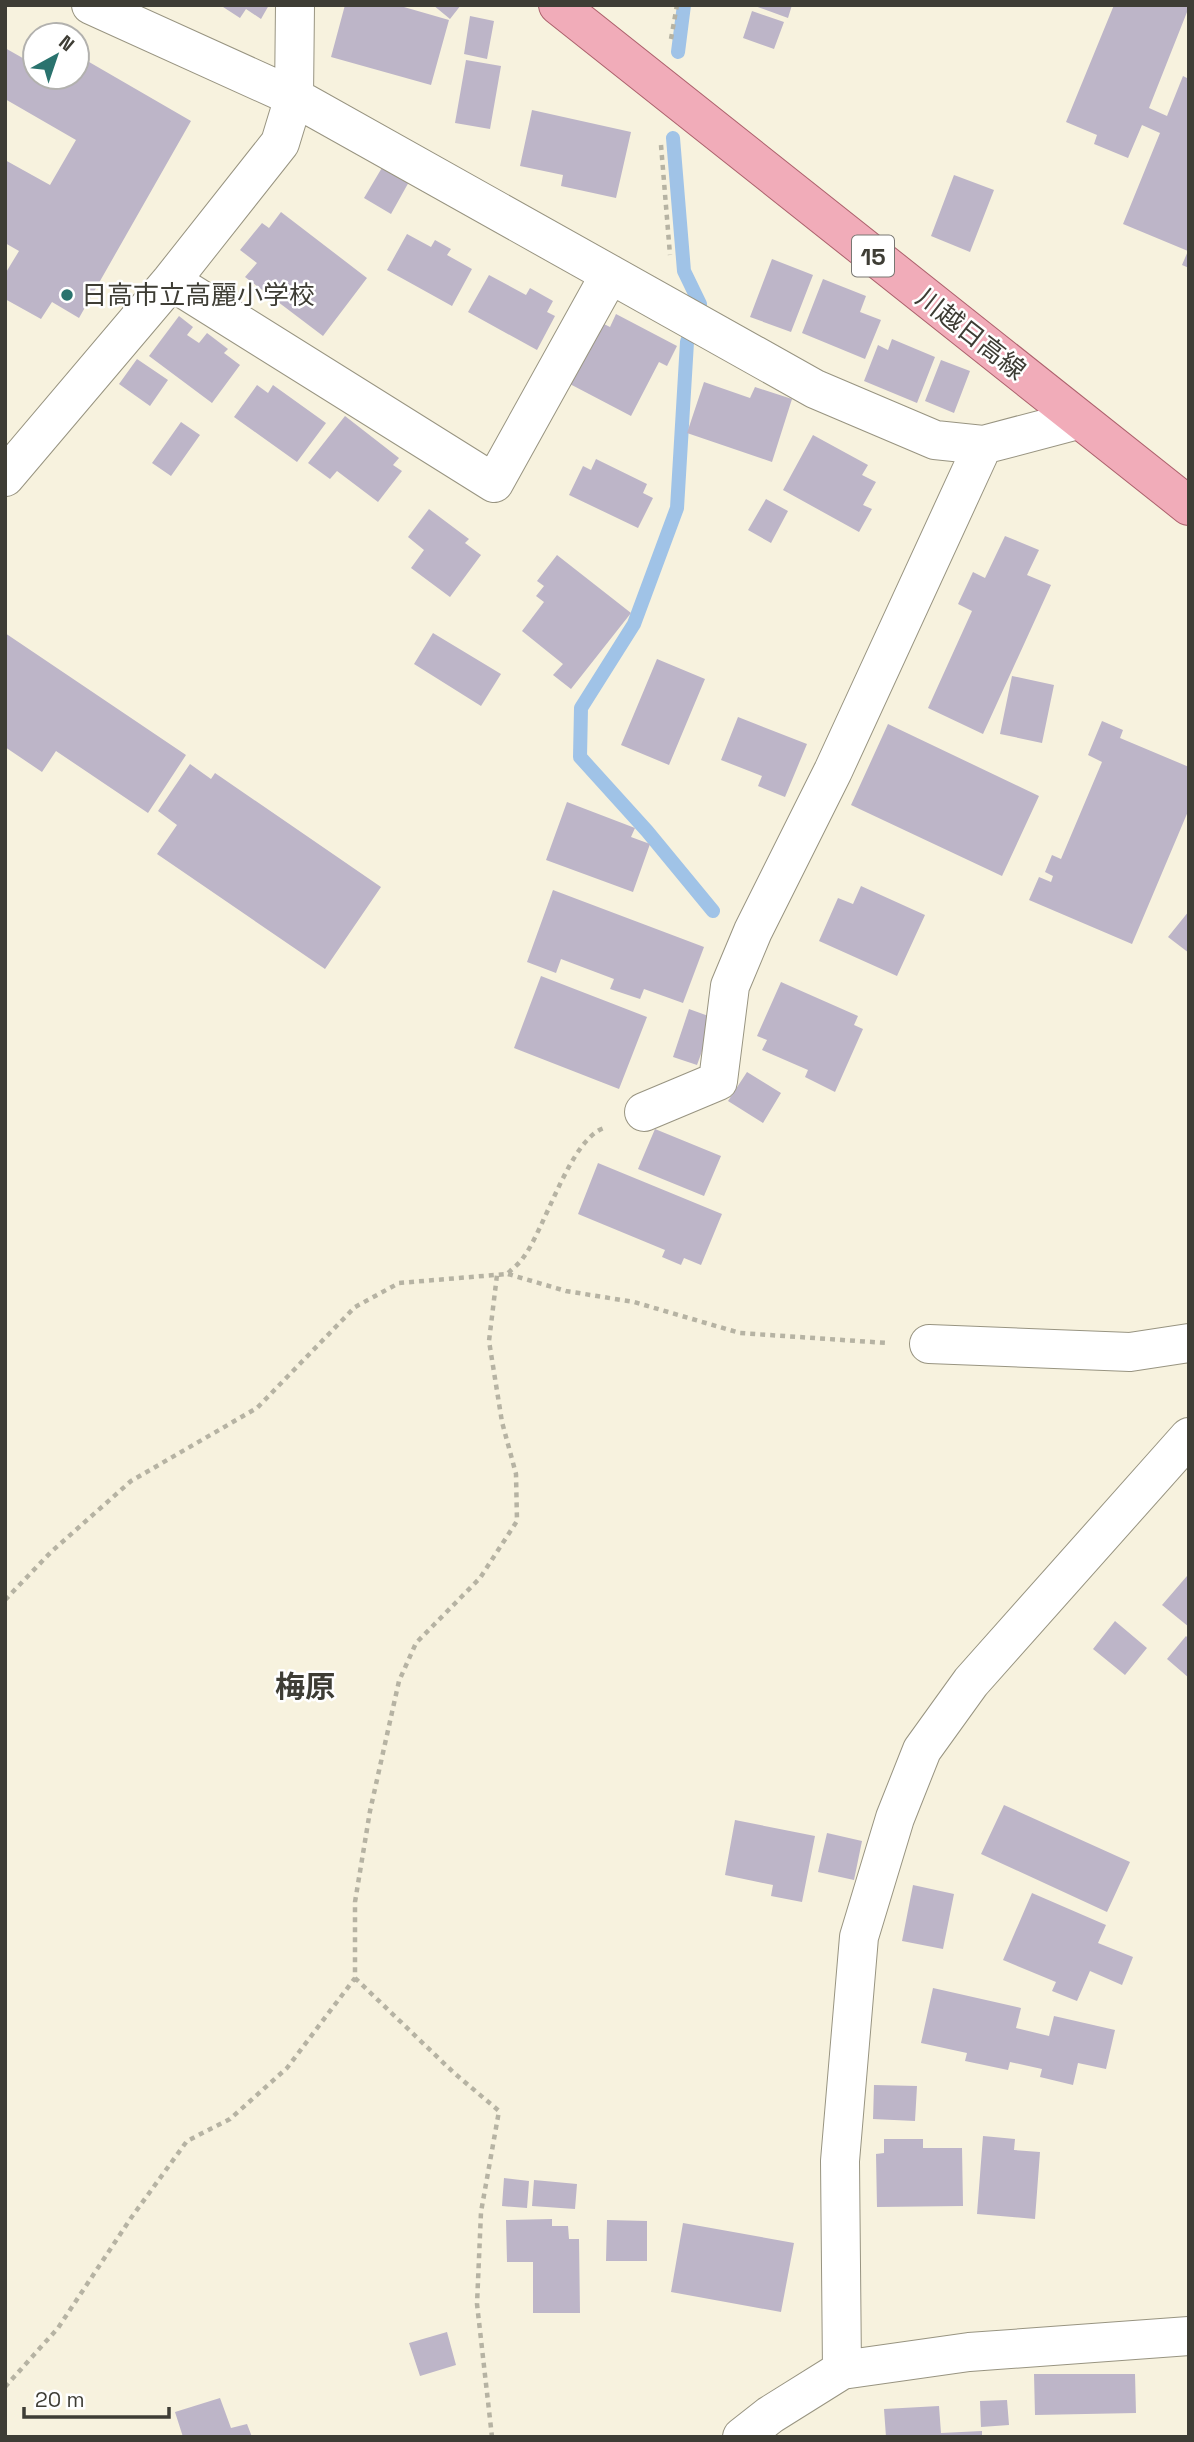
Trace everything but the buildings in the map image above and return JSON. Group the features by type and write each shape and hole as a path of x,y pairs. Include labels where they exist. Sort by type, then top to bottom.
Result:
{"main road":[{"name":"川越日高線","path":"558,5 1189,506"}],"street":[{"path":"91,5 294,97 815,389 935,440 983,445 1078,420"},
{"path":"5,477 171,281 280,143 294,97 295,5"},
{"path":"171,281 494,483 610,274"},
{"path":"644,1112 718,1081 730,986 752,931 833,771 983,445"},
{"path":"929,1344 1129,1352 1189,1343"},
{"path":"842,2370 840,2161 859,1937 895,1818 922,1750 971,1682 1189,1437"},
{"path":"742,2437 770,2415 842,2370 969,2352 1189,2336"}],"path":[{"path":"664,90 661,146 674,310"},
{"path":"507,1274 523,1258 569,1166 594,1131 644,1112"},
{"path":"5,1600 51,1552 131,1480 257,1408 355,1307 398,1283 507,1274 566,1291 634,1302 740,1333 818,1340 929,1344"},
{"path":"5,2387 58,2328 131,2218 187,2141 230,2119 287,2068 355,1978 355,1902 370,1811 399,1681 416,1643 480,1578 517,1521 516,1474 502,1422 489,1342 497,1275"},
{"path":"355,1978 453,2072 499,2111 481,2212 477,2304 492,2437"}],"waterway":[{"path":"678,52 684,5"},
{"path":"673,138 684,271 700,304 687,342 677,508 634,624 581,708 580,757 647,831 713,911"}],"place":[{"name":"日高市立高麗小学校","path":"67,295"}],"district":[{"name":"梅原","path":"305,1686"}]}
